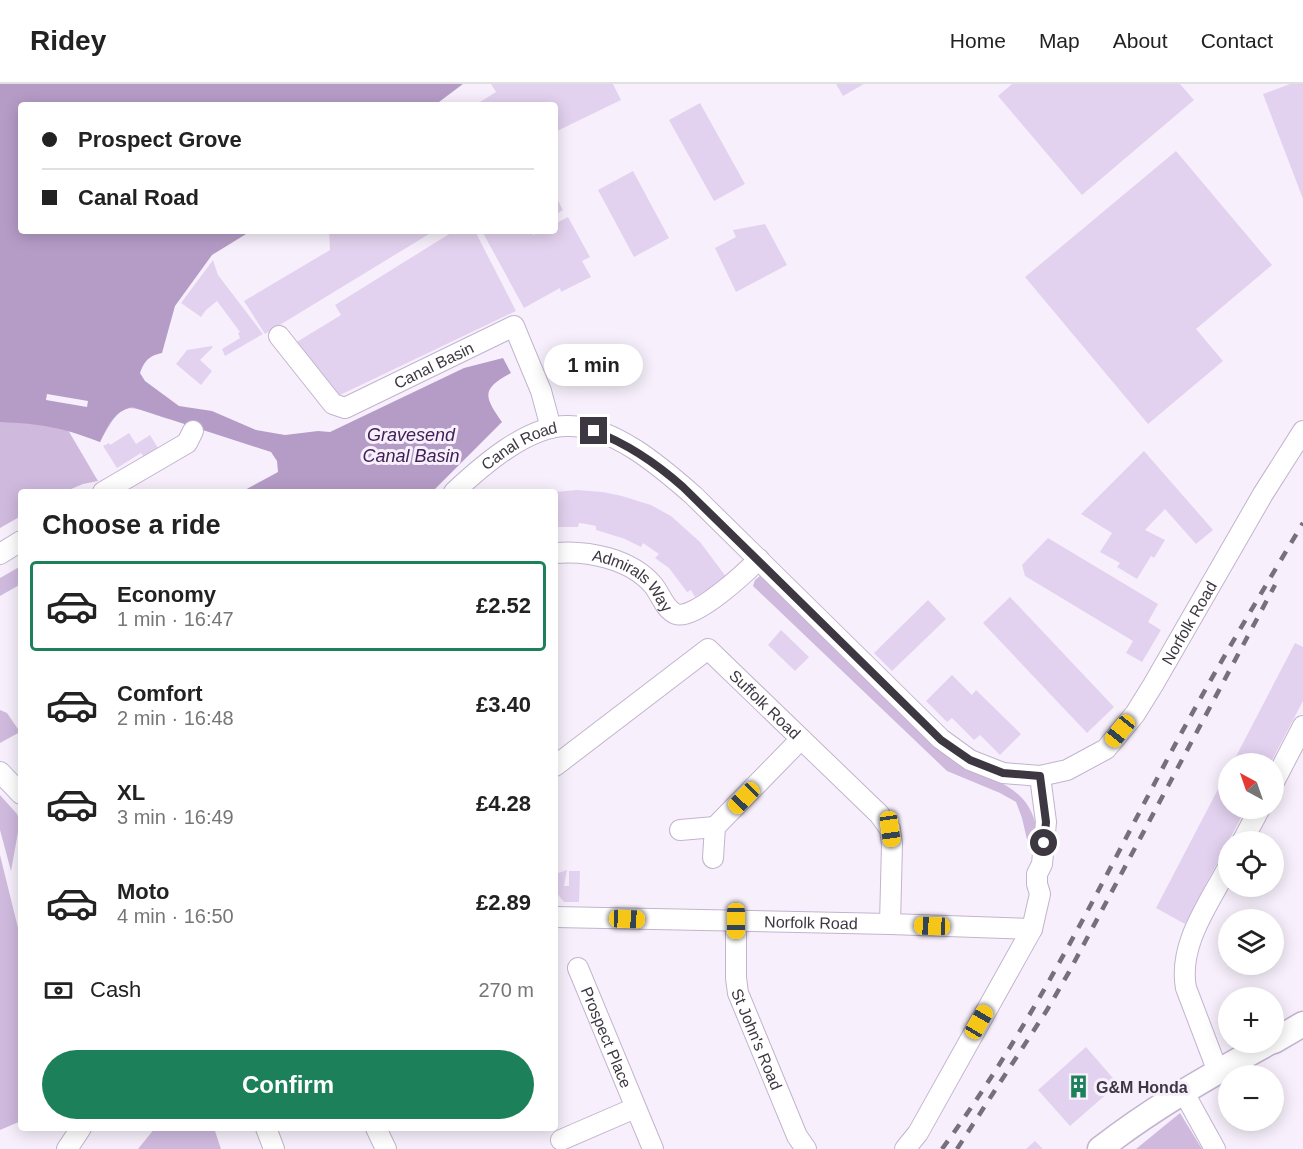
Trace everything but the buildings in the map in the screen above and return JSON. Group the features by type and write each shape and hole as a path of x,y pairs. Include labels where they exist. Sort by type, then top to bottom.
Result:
{"main road":[{"path":"1284,1035 1303,1024"},
{"path":"1231,1065 1252,1053"},
{"path":"1100,1149 1131,1125 1183,1091 1218,1072"}],"street":[{"name":"Canal Basin","path":"279,336 333,404 345,408 514,326 541,392 551,428"},
{"name":"Canal Road","path":"457,489 504,452 532,435 551,428 565,426 586,428 607,436 638,452 693,495 941,740 970,760 1003,773 1040,776"},
{"name":"Norfolk Road","path":"1040,776 1067,770 1106,749 1135,714 1263,494 1303,430"},
{"path":"108,489 187,443 193,431"},
{"path":"0,554 18,543"},
{"name":"Admirals Way","path":"558,553 594,555 632,568 652,583 670,610 679,615 689,613 727,588 759,559"},
{"name":"Suffolk Road","path":"558,764 708,649 879,814 890,829 892,844 890,924"},
{"path":"1284,763 1303,726"},
{"path":"713,858 715,827 801,739"},
{"path":"0,772 18,791"},
{"path":"904,1149 918,1133 1032,929 1040,894 1036,884 1037,874 1042,864 1046,822 1040,776"},
{"path":"680,830 715,827"},
{"path":"1218,886 1185,956 1184,975 1186,988 1218,1072"},
{"name":"Norfolk Road","path":"558,917 1032,929"},
{"name":"St John's Road","path":"736,921 738,993 797,1136 806,1149"},
{"name":"Prospect Place","path":"578,968 653,1149"},
{"path":"1183,1091 1215,1149"},
{"name":"Prospect Place","path":"560,1138 635,1108"},
{"path":"67,1149 79,1131"},
{"path":"267,1131 274,1149"},
{"path":"377,1131 386,1149"}],"shaded area":[{"path":"0,387 132,405 171,420 128,408 115,417 100,442 68,430 98,481 71,489 18,489 18,518 0,528"},
{"path":"18,568 18,586 0,596 0,578"},
{"path":"760,576 973,770 1002,783 1019,795 1026,802 1035,822 1035,846 1028,844 1016,802 947,771 753,586 755,580"},
{"path":"0,710 7,713 18,729 18,733 0,743"},
{"path":"0,795 18,816 18,832 11,871 0,830"},
{"path":"0,855 18,928 18,1122 0,1130"},
{"path":"1180,1113 1202,1149 1136,1149"},
{"path":"153,1131 215,1131 221,1149 138,1149"}],"water":[{"name":"Gravesend Canal Basin","path":"0,84 463,84 439,102 18,102 18,234 246,234 212,255 175,306 162,353 148,359 140,373 145,381 179,406 212,411 256,430 285,435 330,432 464,368 503,358 511,373 490,388 488,393 491,405 502,422 435,489 247,489 278,472 277,461 271,452 132,407 116,416 100,442 51,427 0,422"}],"pier":[{"path":"47,394 88,401 87,407 46,400"}],"railway":[{"path":"942,1149 975,1102 1035,1006 1201,697 1303,523"},
{"path":"957,1149 1069,972 1275,585"}],"place":[{"name":"G&M Honda","path":"1078,1087"}],"route":[{"path":"594,431 622,442 638,452 661,468 700,502 941,740 970,760 1003,773 1040,776 1046,822 1044,843"}]}
